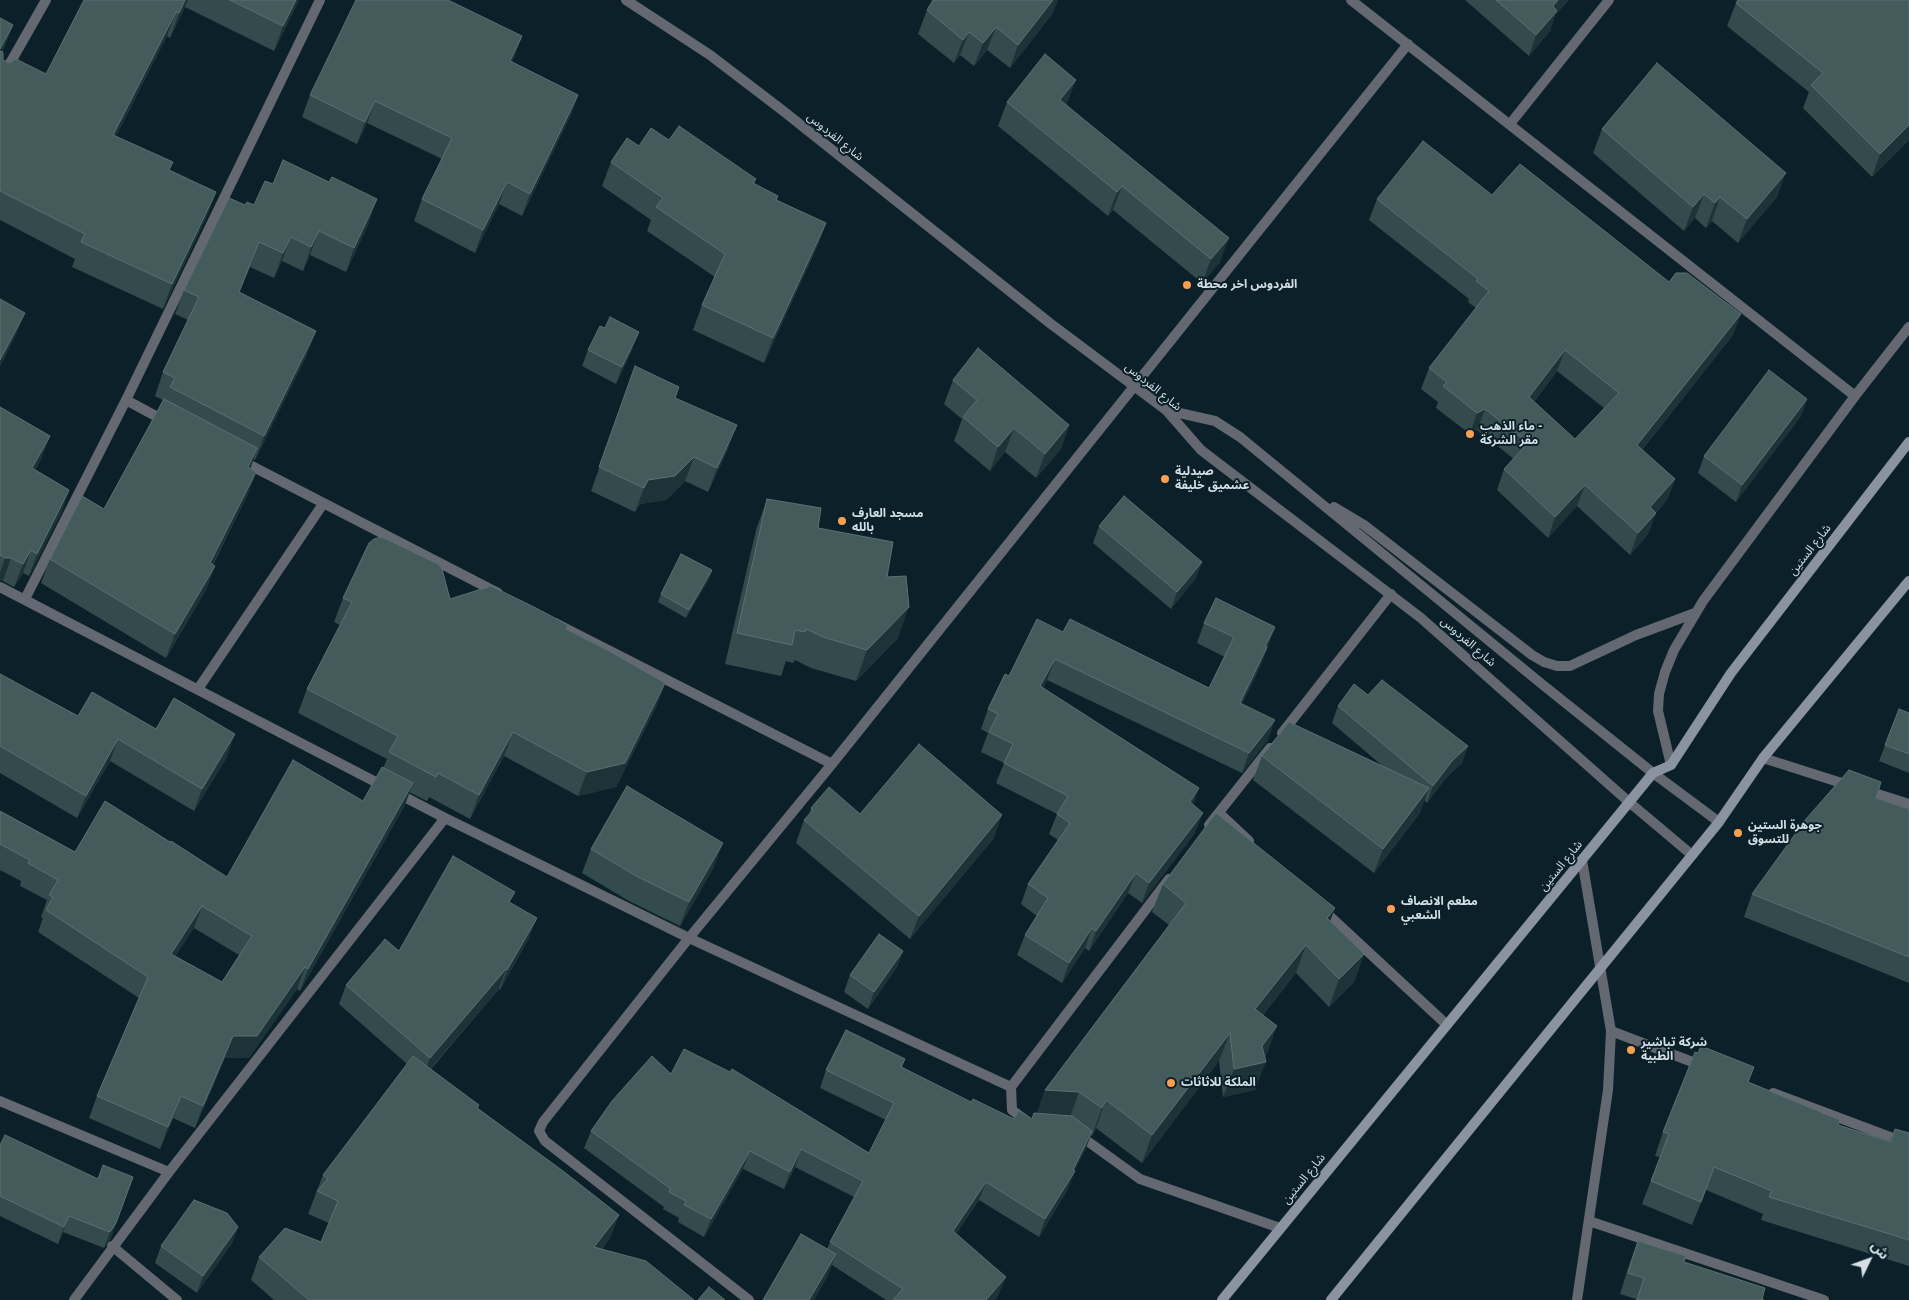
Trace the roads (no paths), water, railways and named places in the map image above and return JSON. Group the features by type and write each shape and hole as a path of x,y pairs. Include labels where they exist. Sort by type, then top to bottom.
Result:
{"main road":[{"name":"شارع الستين","path":"1222,1300 1629,802 1653,774 1671,765 1731,673 1909,442"},
{"path":"1331,1300 1719,822 1763,758 1909,582"}],"street":[{"path":"0,81 46,0"},
{"path":"25,599 126,400 320,0"},
{"name":"شارع الفردوس","path":"626,0 710,55 768,99 1043,318 1166,410 1201,450 1391,594 1509,694 1629,802 1692,855"},
{"path":"1351,0 1855,396"},
{"path":"1510,124 1609,0"},
{"path":"749,1300 544,1141 539,1131 542,1122 689,938 832,764 1408,44"},
{"path":"1671,765 1658,711 1665,672 1674,650 1695,613 1855,396 1909,327"},
{"path":"126,400 178,427"},
{"path":"1166,410 1215,421 1228,428 1653,774 1719,822"},
{"path":"229,454 507,598"},
{"path":"1309,493 1364,525 1532,655 1544,662 1557,666 1570,666 1636,635 1695,613"},
{"path":"198,689 323,504"},
{"path":"0,588 25,599 445,818 689,938 1011,1086"},
{"path":"1201,836 1391,594"},
{"path":"542,616 832,764"},
{"path":"1763,758 1909,804"},
{"path":"1219,813 1254,846"},
{"path":"74,1300 112,1246 445,818"},
{"path":"1577,1300 1608,1090 1611,1031 1582,860"},
{"path":"1040,1125 1030,1125 1012,1110 1011,1086 1177,868"},
{"path":"1312,899 1447,1025"},
{"path":"1611,1031 1713,1070"},
{"path":"1760,1088 1909,1144"},
{"path":"0,1101 169,1172"},
{"path":"1068,1127 1140,1179 1280,1228"},
{"path":"1589,1221 1824,1300"},
{"path":"112,1246 177,1300"}],"place":[{"name":"الفردوس اخر محطة","path":"1187,285"},
{"name":"ماء الذهب - مقر الشركة","path":"1470,434"},
{"name":"صيدلية عشميق خليفة","path":"1165,479"},
{"name":"مسجد العارف بالله","path":"842,521"},
{"name":"جوهرة الستين للتسوق","path":"1738,833"},
{"name":"مطعم الانصاف الشعبي","path":"1391,909"},
{"name":"شركة تباشير الطبية","path":"1631,1050"},
{"name":"الملكة للاثاثات","path":"1171,1083"}]}
